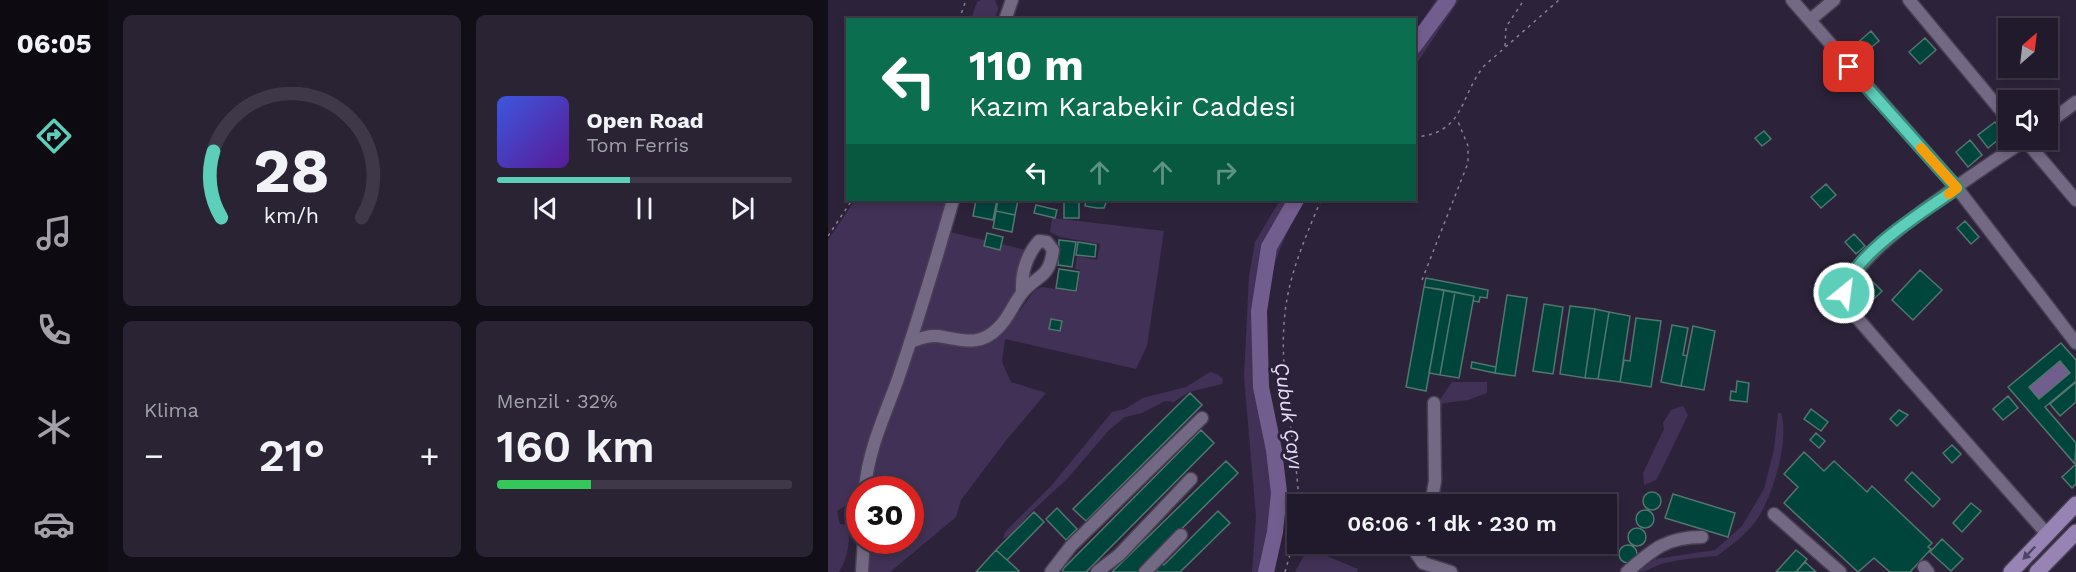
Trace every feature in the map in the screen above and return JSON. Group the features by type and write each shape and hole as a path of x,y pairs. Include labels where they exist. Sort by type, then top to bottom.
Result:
{"main road":[{"path":"2011,572 2076,504"},
{"path":"2037,572 2076,531"}],"street":[{"path":"1006,18 1012,0"},
{"path":"1792,0 1957,188 2076,343"},
{"path":"1810,20 1834,0"},
{"path":"1909,0 1998,107"},
{"path":"2058,116 2076,102"},
{"path":"2011,150 1896,233 1866,260 1848,282 1844,298 1896,363 2047,534"},
{"path":"2034,150 2076,200"},
{"path":"866,476 878,432 910,342 953,201"},
{"path":"910,342 936,336 970,342 981,340 999,328 1022,292"},
{"path":"1433,494 1435,481 1434,403"},
{"path":"1051,572 1071,546 1202,418"},
{"path":"1097,572 1119,555 1191,479"},
{"path":"1774,514 1840,572"},
{"path":"1145,572 1181,535"},
{"path":"1627,572 1663,544 1683,537 1702,537"},
{"path":"862,572 863,554"},
{"path":"1417,554 1423,563 1451,572"}],"path":[{"path":"960,18 966,0"},
{"path":"1505,46 1506,27 1524,0"},
{"path":"1416,136 1439,130 1457,118 1474,78 1505,46 1559,0"},
{"path":"1422,280 1468,163 1468,146 1457,118"},
{"path":"828,236 851,201"},
{"path":"1298,494 1284,351 1285,318 1298,261 1322,201"},
{"path":"1285,572 1290,554"}],"shaded area":[{"path":"995,0 998,8 995,18 971,18 977,2"},
{"path":"1436,0 1459,0 1416,64 1416,30"},
{"path":"854,201 948,201 860,476 846,476 846,506 837,511 840,524 846,525 846,554 839,572 828,572 828,240"},
{"path":"1279,201 1304,201 1289,228 1278,256 1265,308 1265,363 1268,392 1285,495 1281,531 1270,572 1252,572 1256,516 1244,377 1249,276 1255,242"},
{"path":"1052,218 1164,231 1147,346 1136,369 1005,339 1002,362 1011,382 1046,393 961,500 956,517 924,544 924,476 873,476 882,434 914,345 921,341 993,337 1016,316 1035,290 1042,287 1077,292 1080,270 1075,269 1077,256 1097,260 1100,244 1060,237 1050,232"},
{"path":"950,232 1026,250 1010,303 995,327 985,334 966,337 917,333"},
{"path":"2060,361 2070,373 2039,399 2029,387"},
{"path":"1210,372 1223,379 1222,384 1189,392 1174,402 1165,401 1142,413 1125,417 1109,430 1068,478 1031,512 1011,535 1003,539 1005,532 1051,486 1112,412 1125,409 1143,398 1186,387"},
{"path":"1452,382 1487,382 1487,393 1468,400 1437,404"},
{"path":"1683,406 1688,415 1661,471 1656,480 1644,485 1643,473 1664,429 1663,423 1671,410"},
{"path":"1778,413 1781,413 1783,438 1778,469 1768,498 1752,526 1717,556 1661,564 1638,572 1655,559 1715,550 1742,526 1764,489 1774,449"},
{"path":"869,554 912,554 890,572 867,572"},
{"path":"1305,554 1322,554 1358,569 1357,572 1295,572"}],"building":[{"path":"1871,31 1879,41 1863,54 1855,45"},
{"path":"1925,38 1936,50 1920,64 1909,52"},
{"path":"1995,122 1998,126 1998,140 1988,148 1978,135"},
{"path":"1764,131 1771,139 1762,146 1755,138"},
{"path":"1970,140 1982,155 1968,167 1956,152"},
{"path":"1826,184 1836,195 1821,208 1811,197"},
{"path":"976,201 997,201 993,220 973,216"},
{"path":"998,201 1018,201 1015,215 996,211"},
{"path":"1064,201 1079,201 1079,218 1064,218"},
{"path":"1086,201 1107,201 1104,208 1085,206"},
{"path":"1036,205 1057,210 1055,218 1034,213"},
{"path":"996,211 1015,215 1012,232 993,228"},
{"path":"1965,221 1979,237 1971,244 1957,228"},
{"path":"987,233 1003,237 1000,250 984,246"},
{"path":"1854,234 1865,246 1856,254 1845,242"},
{"path":"1059,240 1076,242 1072,267 1058,265"},
{"path":"1078,242 1096,245 1095,257 1076,255"},
{"path":"1059,269 1079,272 1076,291 1056,288"},
{"path":"1920,270 1942,290 1913,320 1892,300"},
{"path":"1426,278 1488,290 1487,298 1480,297 1479,302 1473,301 1474,296 1424,287"},
{"path":"1873,282 1882,291 1871,302 1862,292"},
{"path":"1424,287 1444,290 1426,391 1406,387"},
{"path":"1444,290 1455,292 1440,375 1429,373"},
{"path":"1455,292 1474,296 1459,378 1440,375"},
{"path":"1507,295 1527,298 1515,376 1495,373"},
{"path":"1544,304 1563,307 1553,374 1533,371"},
{"path":"1570,306 1595,309 1585,378 1560,374"},
{"path":"1595,309 1609,312 1598,379 1585,378"},
{"path":"1609,312 1630,316 1620,382 1598,379"},
{"path":"1636,318 1661,321 1651,387 1620,382 1624,360 1630,361"},
{"path":"1051,319 1062,321 1060,331 1049,329"},
{"path":"1672,325 1688,328 1683,355 1687,356 1681,386 1661,382"},
{"path":"1693,326 1715,331 1704,390 1681,386"},
{"path":"2061,343 2076,360 2076,381 2045,407 2076,443 2075,464 2008,387","holes":["2060,361 2070,373 2039,399 2029,387"]},
{"path":"1472,362 1496,367 1495,373 1471,368"},
{"path":"1737,381 1749,383 1747,402 1730,400 1731,391 1736,392"},
{"path":"2076,382 2076,402 2060,416 2050,404"},
{"path":"1190,393 1202,405 1086,521 1073,509"},
{"path":"2008,396 2018,408 2003,420 1993,409"},
{"path":"1811,409 1828,422 1821,431 1804,419"},
{"path":"1899,410 1908,415 1897,426 1890,419"},
{"path":"1201,430 1214,443 1086,572 1064,572 1062,570"},
{"path":"1816,433 1825,441 1819,448 1810,440"},
{"path":"1952,445 1961,454 1952,463 1943,453"},
{"path":"1804,452 1824,471 1834,461 1867,492 1872,486 1932,543 1928,547 1931,549 1910,572 1890,572 1874,558 1858,572 1784,503 1798,487 1784,474"},
{"path":"1226,461 1238,473 1138,572 1112,572"},
{"path":"2076,464 2076,484 2072,488 2062,477"},
{"path":"1912,472 1940,499 1933,507 1905,480"},
{"path":"1652,492 1658,495 1661,501 1658,507 1652,510 1646,507 1643,501 1646,495"},
{"path":"1673,494 1735,513 1728,537 1665,518"},
{"path":"1971,503 1981,511 1962,532 1953,523"},
{"path":"1057,508 1077,529 1066,540 1046,519"},
{"path":"1645,510 1651,513 1654,519 1651,525 1645,528 1639,525 1636,519 1639,513"},
{"path":"1218,511 1230,523 1180,572 1158,572 1153,567 1160,560 1164,565"},
{"path":"1034,512 1044,522 1007,560 996,550"},
{"path":"1637,528 1643,531 1646,537 1643,543 1637,546 1631,543 1628,537 1631,531"},
{"path":"1942,539 1963,559 1951,571 1930,552"},
{"path":"1628,545 1634,548 1637,554 1634,560 1628,563 1622,560 1619,554 1622,548"},
{"path":"996,550 1019,571 976,572"},
{"path":"1796,550 1807,559 1796,572 1776,572"},
{"path":"1805,562 1816,572 1796,572"}],"waterway":[{"name":"Çubuk Çayı","path":"1416,43 1448,0"},
{"name":"Çubuk Çayı","path":"1266,572 1275,532 1279,493 1274,450 1261,387 1259,311 1269,247 1295,201"}],"slow traffic":[{"path":"1921,148 1957,188 1949,194"}],"route":[{"path":"1844,293 1852,275 1886,241 1957,188 1849,67"}]}
